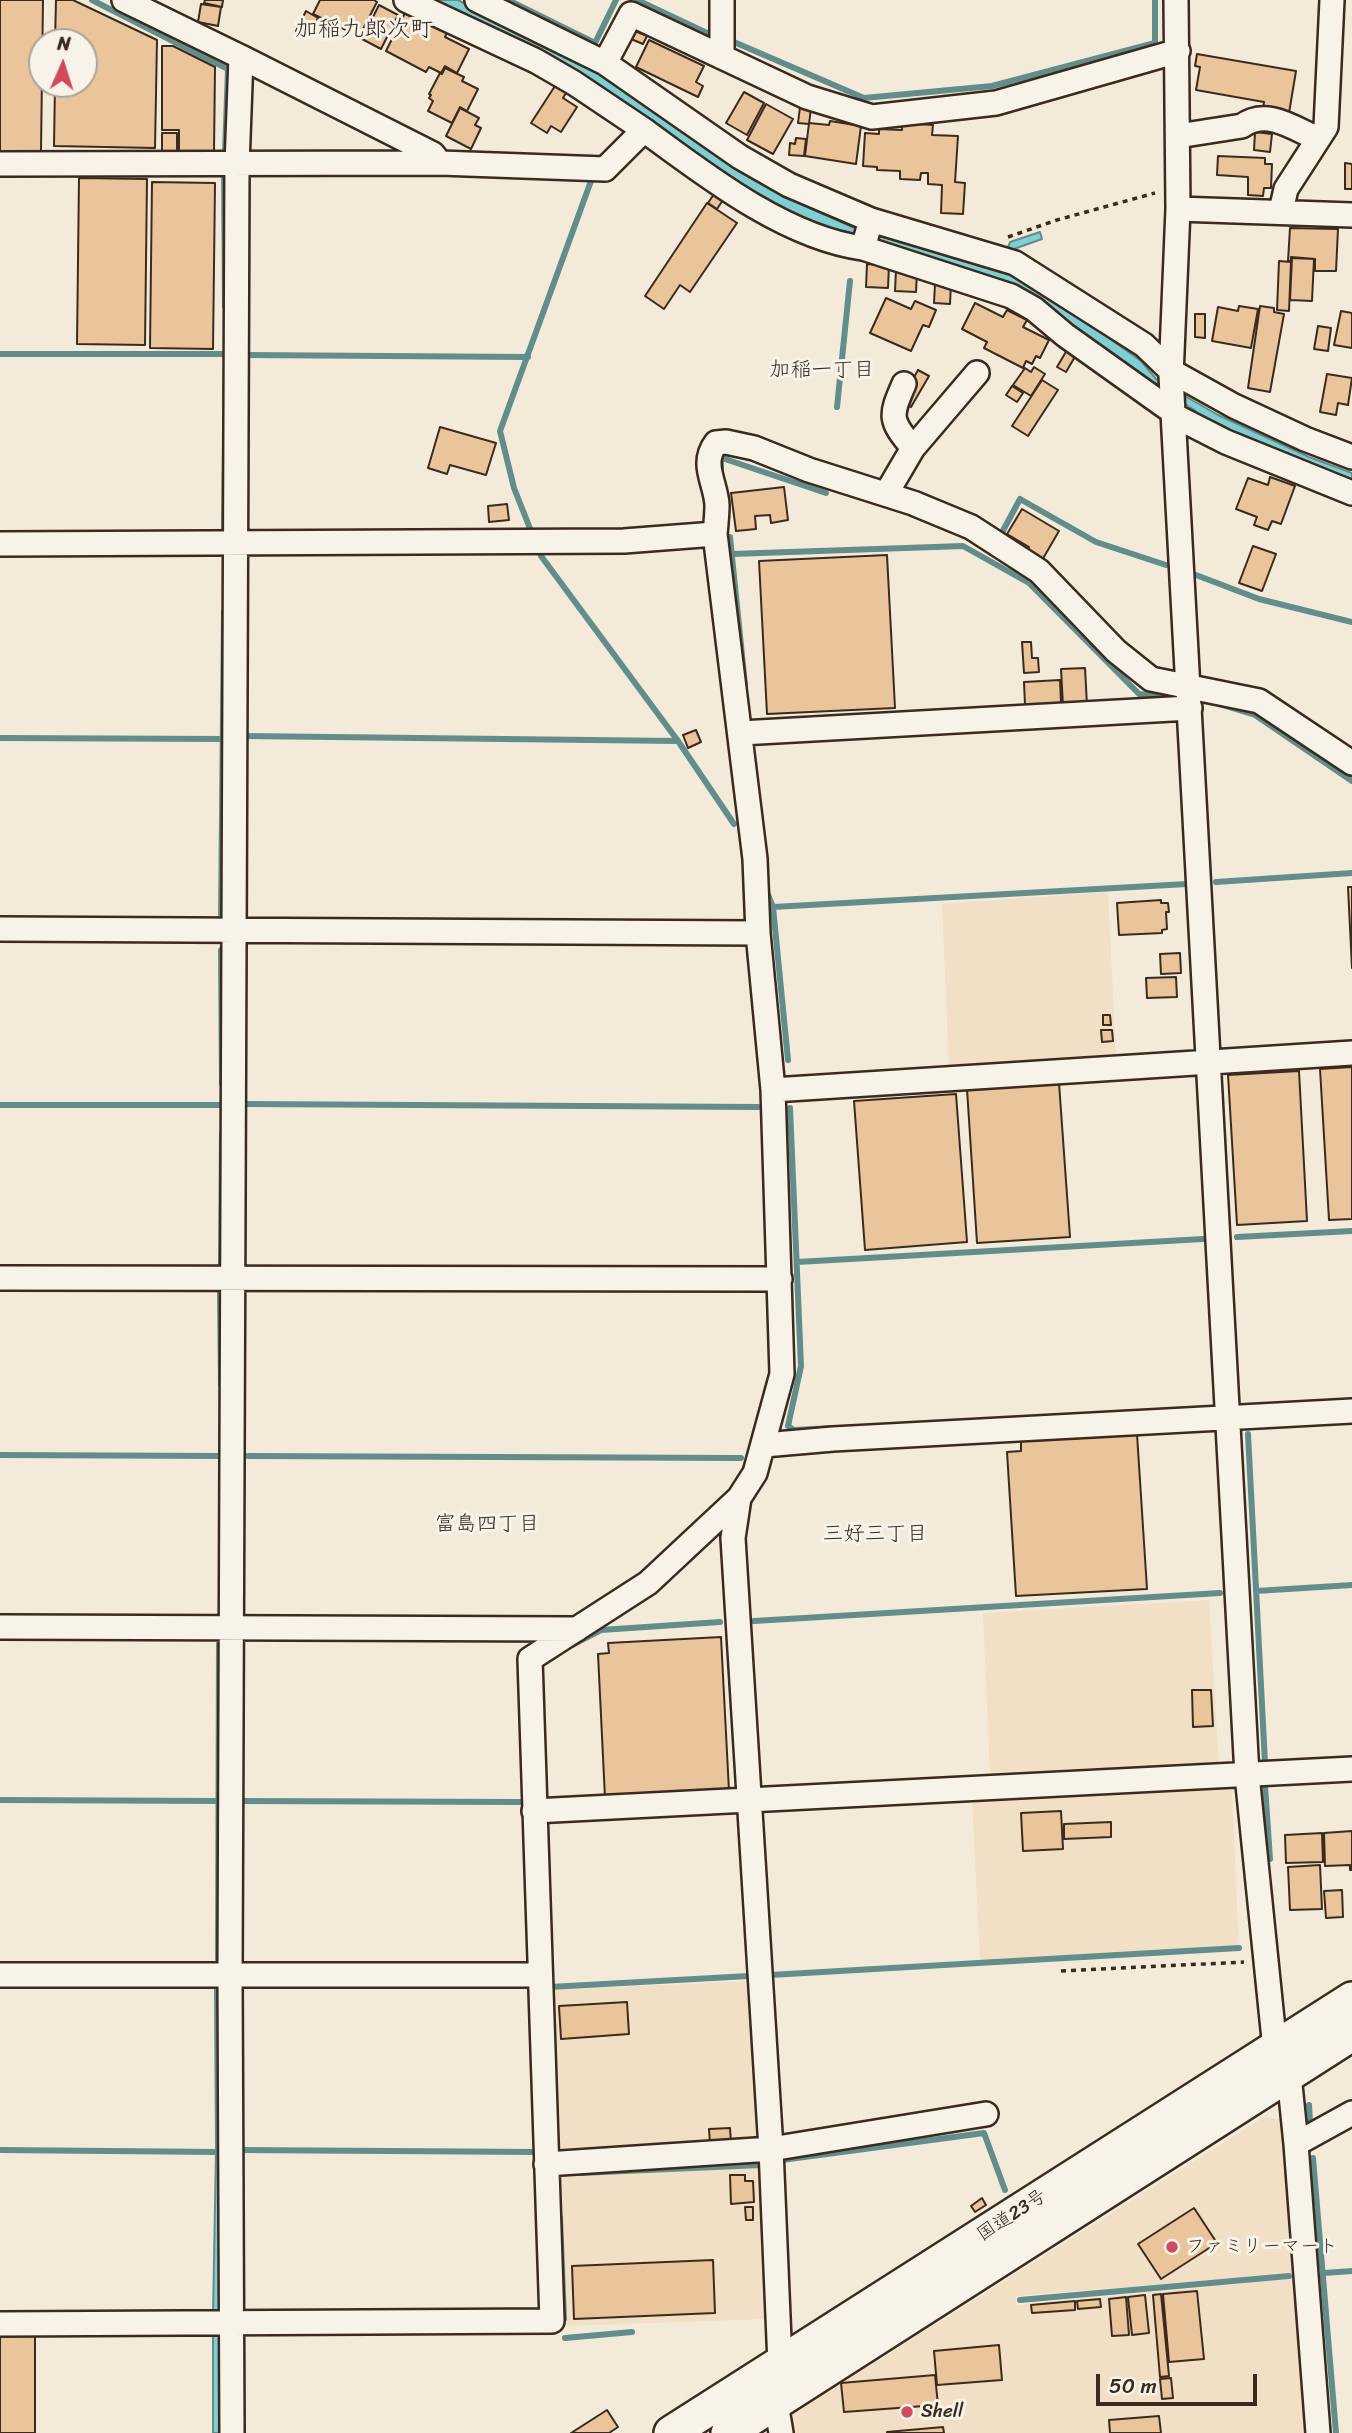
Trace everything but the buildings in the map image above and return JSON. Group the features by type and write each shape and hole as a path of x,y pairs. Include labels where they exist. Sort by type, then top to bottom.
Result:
{"highway":[{"name":"国道23号","path":"728,2433 778,2418 1282,2062 1352,1999"},
{"name":"国道23号","path":"671,2433 780,2364 1282,2062 1352,2035"}],"street":[{"path":"124,0 433,154 440,163"},
{"path":"406,0 536,61 574,83 717,184 793,226 848,246 867,235 1001,259 1144,345 1171,374 1305,439 1352,457"},
{"path":"477,0 605,63 740,157 867,235 1011,296 1034,309 1065,335 1173,412 1226,442 1352,493"},
{"path":"722,0 722,57"},
{"path":"1176,0 1178,200 1171,374 1247,1775 1267,1961 1296,2144 1318,2433"},
{"path":"1282,211 1286,189 1326,127 1332,0"},
{"path":"605,63 631,14 807,97 872,117 996,103 1178,51"},
{"path":"232,2433 231,1627 237,164 241,57"},
{"path":"1178,136 1242,126 1250,120 1267,116 1318,139"},
{"path":"0,164 440,163 605,169 644,130"},
{"path":"1178,200 1352,215"},
{"path":"886,494 913,448 976,373"},
{"path":"904,384 893,410 894,422 913,448"},
{"path":"0,2324 552,2321 530,1659 648,1583 739,1498 755,1473 782,1374 773,1090 758,933 755,859 715,534 717,502 709,476 709,452 716,443 726,442 754,448 971,527 1039,571 1116,651 1151,679 1189,697"},
{"path":"0,544 624,541 715,534"},
{"path":"741,733 1189,697 1259,701 1352,764"},
{"path":"0,929 758,933"},
{"path":"773,1090 1352,1053"},
{"path":"0,1278 780,1279"},
{"path":"764,1446 833,1439 1352,1411"},
{"path":"739,1498 733,1538 771,2150 780,2364"},
{"path":"0,1626 577,1629"},
{"path":"534,1811 1352,1769"},
{"path":"0,1975 539,1975"},
{"path":"1296,2144 1352,2113"},
{"path":"546,2164 771,2150 986,2114"}],"path":[{"path":"1001,259 992,243 1057,220 1162,192 1178,200"},
{"path":"1060,1971 1267,1961"}],"shaded area":[{"path":"1108,892 1116,1057 949,1069 942,904"},
{"path":"1209,1600 1219,1764 990,1774 983,1613"},
{"path":"1226,1785 1232,1791 1239,1948 980,1962 972,1798"},
{"path":"752,1981 761,2145 561,2157 554,1990"},
{"path":"1264,2117 1285,2120 1295,2273 1016,2296 1016,2305 1293,2279 1305,2433 794,2433 792,2415"},
{"path":"763,2167 765,2319 567,2326 560,2176"}],"water":[{"path":"424,0 458,0 570,56 616,84 752,178 859,230 901,239 999,270 1010,242 1040,232 1042,239 1011,250 1006,271 1050,296 1141,361 1157,380 1218,415 1309,457 1352,473 1352,484 1208,424 1193,409 1122,366 1034,299 795,218"},
{"path":"217,1643 225,1643 222,1960 216,1960"},
{"path":"223,1989 221,2315 213,2315 215,1990"},
{"path":"213,2332 220,2332 220,2433 213,2433"}],"waterway":[{"path":"92,0 228,69 225,153"},
{"path":"508,0 595,43 616,0"},
{"path":"637,0 707,33"},
{"path":"734,42 864,98 992,86 1155,43 1155,0"},
{"path":"224,171 225,306"},
{"path":"531,531 514,488 500,431 591,181"},
{"path":"837,407 850,281"},
{"path":"0,354 225,354"},
{"path":"244,355 528,357"},
{"path":"224,535 225,443"},
{"path":"721,469 721,459 725,459 826,493"},
{"path":"999,538 1020,499 1096,542 1166,565"},
{"path":"730,537 745,685"},
{"path":"732,554 963,546 1029,583 1139,694 1170,696"},
{"path":"541,556 678,741 734,824"},
{"path":"1196,575 1259,599 1352,622"},
{"path":"221,914 224,612"},
{"path":"1216,703 1255,715 1352,781"},
{"path":"243,736 678,741"},
{"path":"0,738 222,739"},
{"path":"1216,882 1352,873"},
{"path":"773,907 1187,884"},
{"path":"766,890 773,907 788,1060"},
{"path":"221,950 222,1084"},
{"path":"245,1104 758,1107"},
{"path":"0,1105 222,1105"},
{"path":"790,1108 801,1366 788,1426 794,1430 833,1428"},
{"path":"221,1264 222,1134"},
{"path":"1237,1237 1352,1231"},
{"path":"797,1262 1203,1239"},
{"path":"220,1291 221,1384"},
{"path":"1248,1434 1265,1763 1270,1763"},
{"path":"0,1455 221,1456"},
{"path":"248,1456 741,1458"},
{"path":"1256,1591 1352,1585"},
{"path":"754,1621 1220,1593"},
{"path":"572,1645 601,1630 720,1622"},
{"path":"1265,1786 1270,1859"},
{"path":"0,1800 222,1801"},
{"path":"238,1801 521,1802"},
{"path":"770,1975 1239,1948"},
{"path":"550,1987 749,1976"},
{"path":"1309,2105 1310,2121"},
{"path":"782,2160 984,2133 1005,2190"},
{"path":"0,2150 219,2152"},
{"path":"239,2150 539,2152"},
{"path":"1313,2158 1336,2433"},
{"path":"580,2173 760,2165"},
{"path":"560,2218 564,2319"},
{"path":"1324,2273 1352,2271"},
{"path":"1020,2300 1289,2276"},
{"path":"565,2338 632,2332"}],"place":[{"name":"ファミリーマート","path":"1172,2247"},
{"name":"Shell","path":"907,2412"}],"district":[{"name":"加稲九郎次町","path":"364,30"},
{"name":"加稲一丁目","path":"822,371"},
{"name":"富島四丁目","path":"487,1525"},
{"name":"三好三丁目","path":"875,1535"}]}
